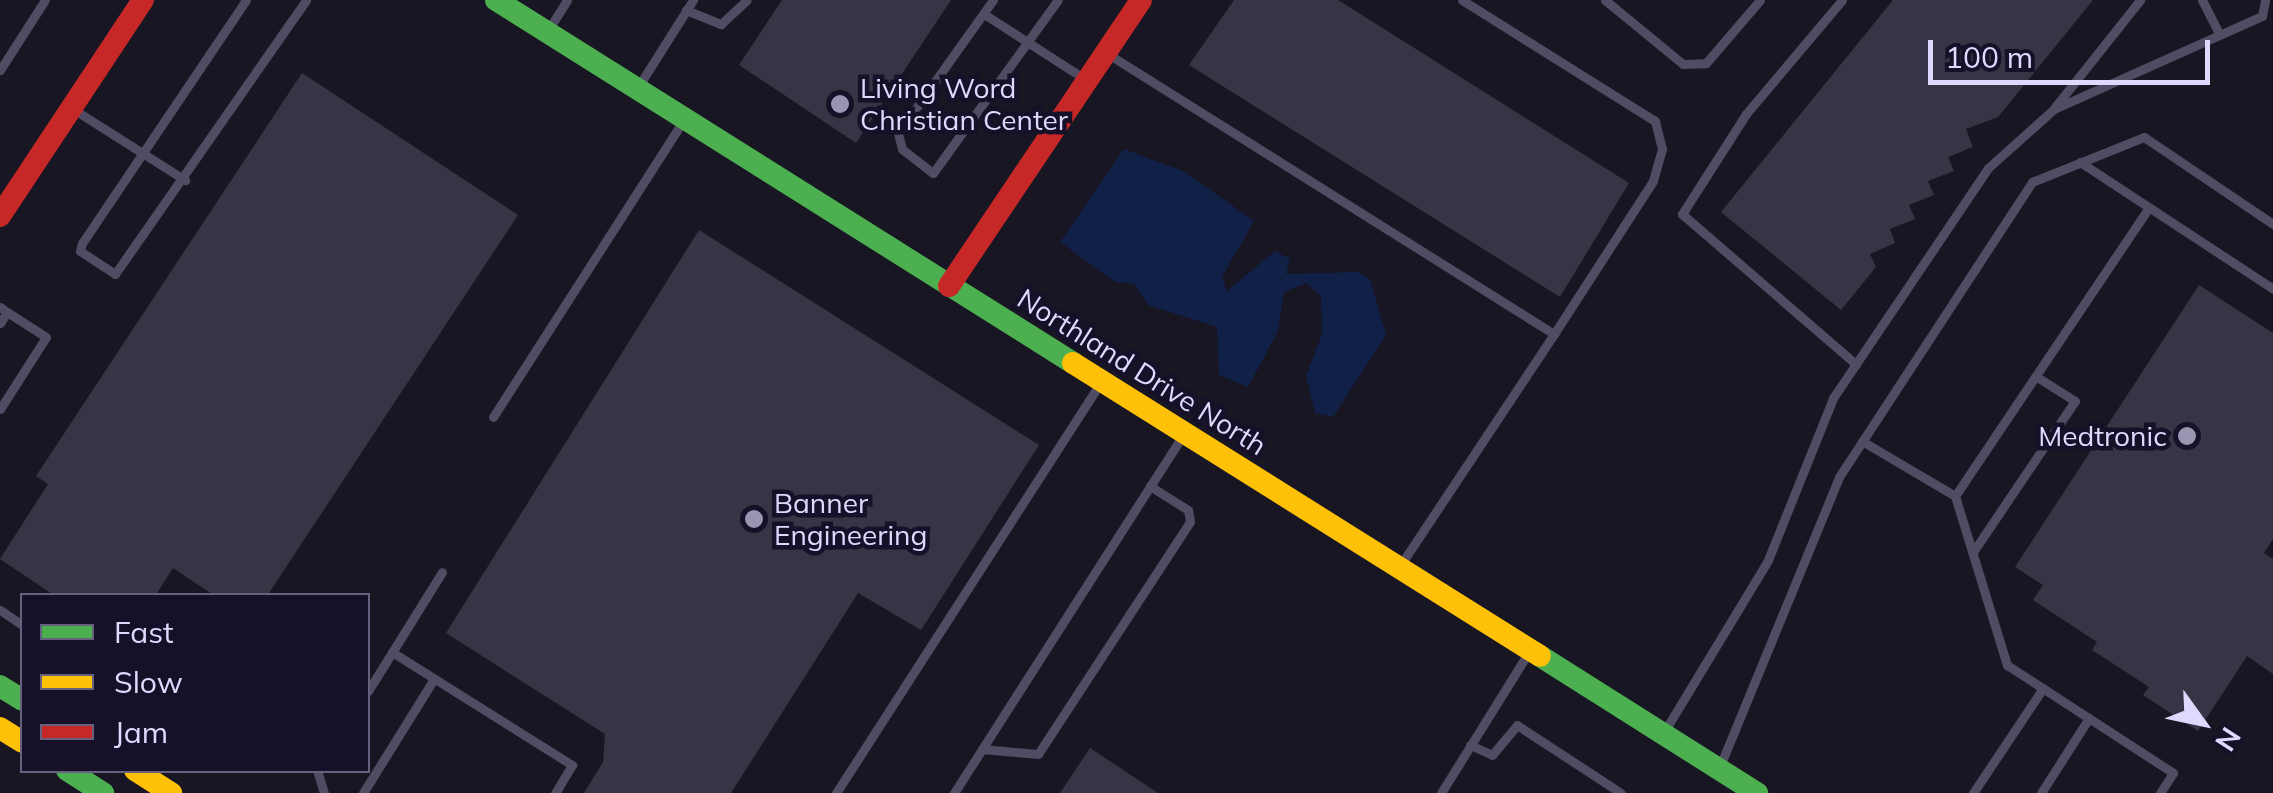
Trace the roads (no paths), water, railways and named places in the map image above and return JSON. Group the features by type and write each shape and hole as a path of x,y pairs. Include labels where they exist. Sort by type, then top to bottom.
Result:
{"street":[{"path":"0,216 144,0"},
{"name":"Northland Drive North","path":"496,0 1757,793"},
{"path":"949,286 1140,0"},
{"path":"72,773 103,793"}],"lane":[{"path":"0,70 45,0"},
{"path":"246,0 82,243 80,252 114,274 185,180 306,0"},
{"path":"547,32 567,0"},
{"path":"637,89 693,0"},
{"path":"686,10 721,24 748,0"},
{"path":"992,0 898,133 902,149 933,173 1058,0"},
{"path":"1398,568 1653,182 1662,149 1655,121 1462,0"},
{"path":"1605,0 1620,4 1683,64 1706,63 1760,0"},
{"path":"1842,0 1746,114 1682,214 1856,364"},
{"path":"1663,734 1768,560 1856,364 1988,168 2054,109 2140,0"},
{"path":"2202,0 2220,35"},
{"path":"2054,109 2262,16 2265,0"},
{"path":"984,14 1087,81"},
{"path":"1106,53 1554,334"},
{"path":"72,108 185,180"},
{"path":"493,418 684,119"},
{"path":"1718,768 1862,440 2032,182 2144,137 2273,224"},
{"path":"2080,162 2273,289"},
{"path":"1956,496 2149,207"},
{"path":"0,323 4,309 46,337 0,409"},
{"path":"1973,552 2075,401 2037,377"},
{"path":"836,793 1102,381"},
{"path":"954,793 1184,433"},
{"path":"1862,440 1956,496 2007,665 2173,773 2160,793"},
{"path":"982,749 1038,754 1190,522 1188,510 1150,486"},
{"path":"370,688 442,572"},
{"path":"1440,793 1529,650"},
{"path":"392,652 572,764 555,793"},
{"path":"364,793 434,679"},
{"path":"1973,793 2043,688"},
{"path":"2041,793 2089,718"},
{"path":"1470,746 1492,755 1517,725 1622,793"}],"water":[{"path":"1124,149 1185,172 1254,221 1222,277 1227,291 1275,251 1290,259 1286,274 1358,272 1370,279 1386,335 1333,417 1315,413 1306,376 1322,334 1321,296 1306,283 1284,292 1278,331 1248,387 1219,375 1217,327 1148,305 1134,284 1115,282 1060,242"}],"place":[{"name":"Living Word Christian Center","path":"840,104"},
{"name":"Medtronic","path":"2187,436"},
{"name":"Banner Engineering","path":"754,519"}]}
